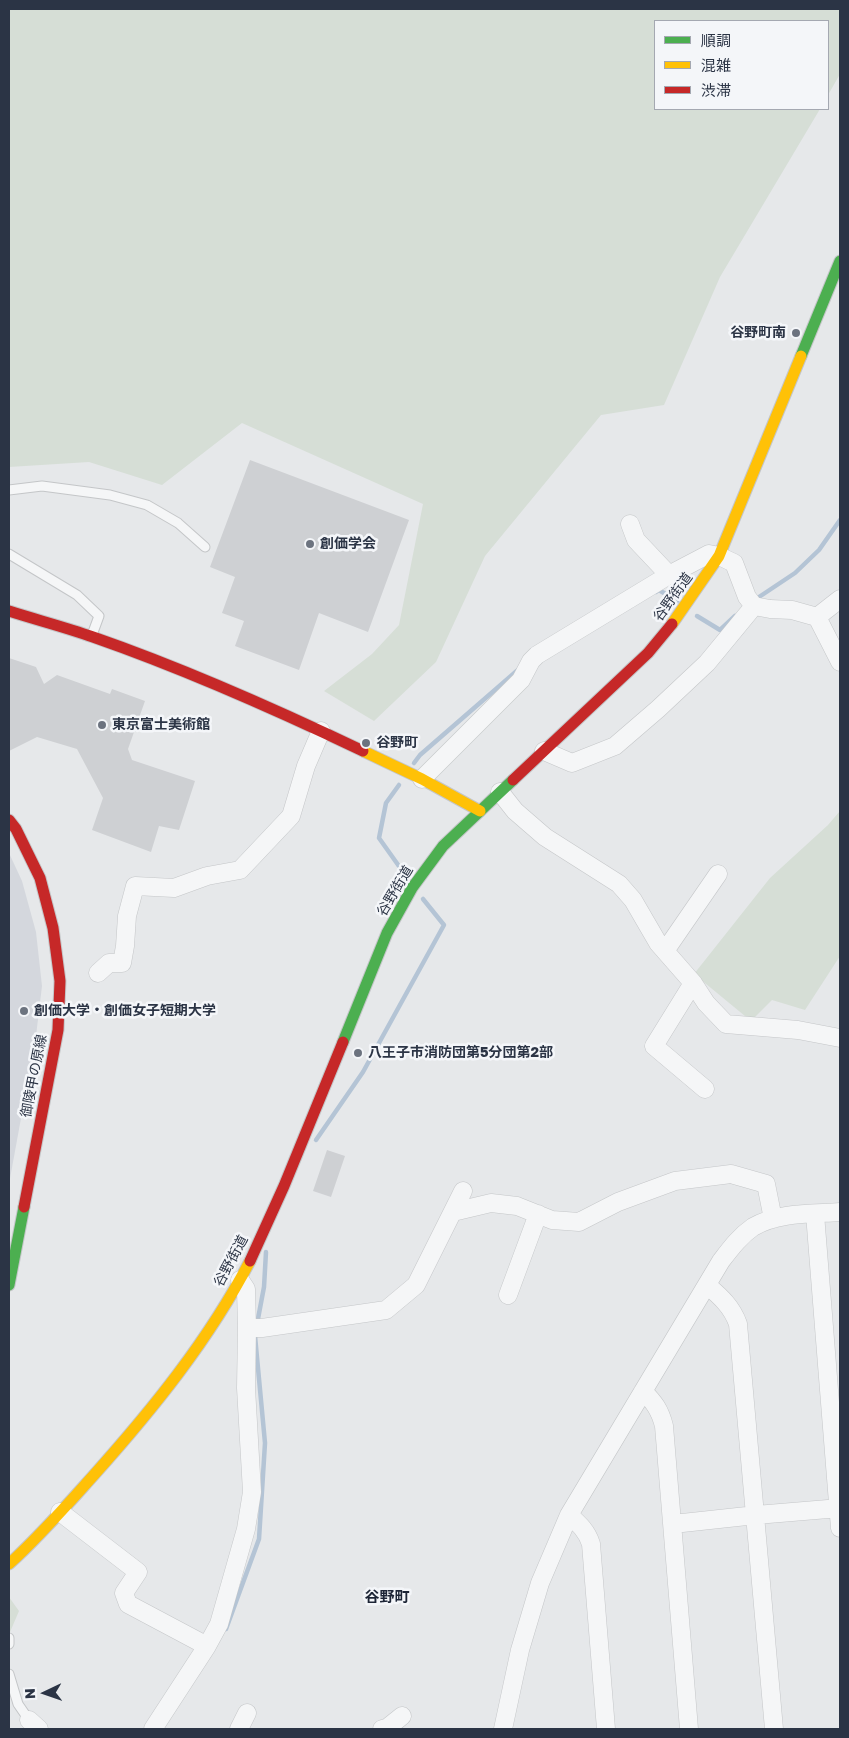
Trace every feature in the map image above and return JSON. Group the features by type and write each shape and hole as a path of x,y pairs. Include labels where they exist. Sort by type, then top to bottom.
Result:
{"main road":[{"name":"谷野街道","path":"9,1564 60,1512 101,1466 181,1369 240,1280 280,1197 359,1000 397,913 425,868 443,846 666,634 719,556 840,260"},
{"path":"9,611 91,636 146,656 321,731 422,779 480,811"},
{"name":"御陵甲の原線","path":"9,820 16,829 40,878 53,928 60,981 58,1030 9,1285"}],"street":[{"path":"630,524 636,540 669,575"},
{"path":"422,779 521,680 531,661 537,655 669,575 709,554 719,556 734,563 747,597 754,606 792,610 817,617 840,662"},
{"path":"817,617 840,599"},
{"path":"544,751 572,763 615,746 707,663 754,606"},
{"path":"98,973 109,963 122,963 127,916 136,886 174,888 207,876 240,870 291,816 306,766 321,731"},
{"path":"500,792 515,811 545,837 619,884 633,900 658,942 693,983 706,1003 726,1024 798,1030 840,1038"},
{"path":"665,951 718,874"},
{"path":"693,983 654,1046 705,1089"},
{"path":"452,1212 491,1204 517,1206 552,1220 579,1222 618,1202 675,1181 731,1174 766,1184 774,1219"},
{"path":"254,1328 386,1310 416,1285 463,1191"},
{"path":"503,1729 520,1650 537,1592 569,1515 722,1261 743,1235 752,1228 774,1219 840,1212"},
{"path":"508,1295 538,1214"},
{"path":"815,1214 840,1528"},
{"path":"153,1729 207,1646 219,1624 246,1529 252,1492 246,1388 254,1328 246,1289 240,1280"},
{"path":"707,1285 728,1304 735,1314 738,1324 774,1729"},
{"path":"643,1390 656,1404 664,1426 689,1729"},
{"path":"673,1524 839,1508"},
{"path":"60,1512 138,1572 124,1594 128,1604 207,1646"},
{"path":"569,1515 580,1524 588,1535 591,1544 606,1729"},
{"path":"239,1729 248,1713"},
{"path":"382,1729 402,1716"}],"lane":[{"path":"9,490 42,486 110,495 138,502 147,505 178,523 205,547"},
{"path":"9,554 78,595 99,616 91,636"},
{"path":"9,1638 9,1644"},
{"path":"9,1674 18,1704 34,1724"}],"shaded area":[{"path":"9,9 840,9 840,74 829,93 829,20 654,20 654,110 819,110 720,277 664,405 601,415 485,556 436,662 374,721 324,691 372,654 399,625 423,504 242,423 162,485 89,462 9,467"},
{"path":"840,811 840,956 805,1010 772,1000 751,1021 694,974 770,878 828,825"},
{"name":"創価大学・創価女子短期大学","path":"9,853 22,881 36,932 42,986 36,1036 9,1184"},
{"path":"9,1597 19,1611 10,1632 9,1632"}],"building":[{"name":"創価学会","path":"250,460 409,520 368,632 319,613 299,670 235,646 244,621 222,613 235,577 210,567"},
{"path":"9,658 36,667 44,684 57,675 110,694 112,689 145,701 128,749 132,760 195,781 179,830 159,826 151,852 92,830 103,798 77,749 37,737 9,751"},
{"path":"327,1150 345,1156 331,1197 313,1191"}],"waterway":[{"path":"759,597 795,573 819,550 840,520"},
{"path":"656,592 659,590 677,601"},
{"path":"697,616 720,630 735,616"},
{"path":"414,763 420,755 519,669"},
{"path":"399,785 386,803 379,838 401,869"},
{"path":"316,1140 363,1072 444,925 423,899"},
{"path":"257,1324 264,1287 266,1252"},
{"path":"226,1629 259,1539 265,1443 255,1336"}],"traffic: fast":[{"path":"801,356 840,261"},
{"path":"343,1042 387,933 412,888 443,846 513,780"},
{"path":"9,1285 24,1207"}],"traffic: slow":[{"path":"672,624 719,556 801,356"},
{"path":"363,751 422,779 480,811"},
{"path":"9,1564 62,1510 158,1400 216,1319 250,1261"}],"traffic: jam":[{"path":"9,611 82,633 162,662 263,705 363,751"},
{"path":"513,780 648,653 672,624"},
{"path":"9,820 16,829 40,878 53,928 60,981 58,1030 24,1207"},
{"path":"250,1261 284,1186 343,1042"}],"place":[{"name":"谷野町南","path":"796,333"},
{"name":"創価学会","path":"310,544"},
{"name":"東京富士美術館","path":"102,725"},
{"name":"谷野町","path":"366,743"},
{"name":"創価大学・創価女子短期大学","path":"24,1011"},
{"name":"八王子市消防団第5分団第2部","path":"358,1053"}],"district":[{"name":"谷野町","path":"387,1597"}]}
